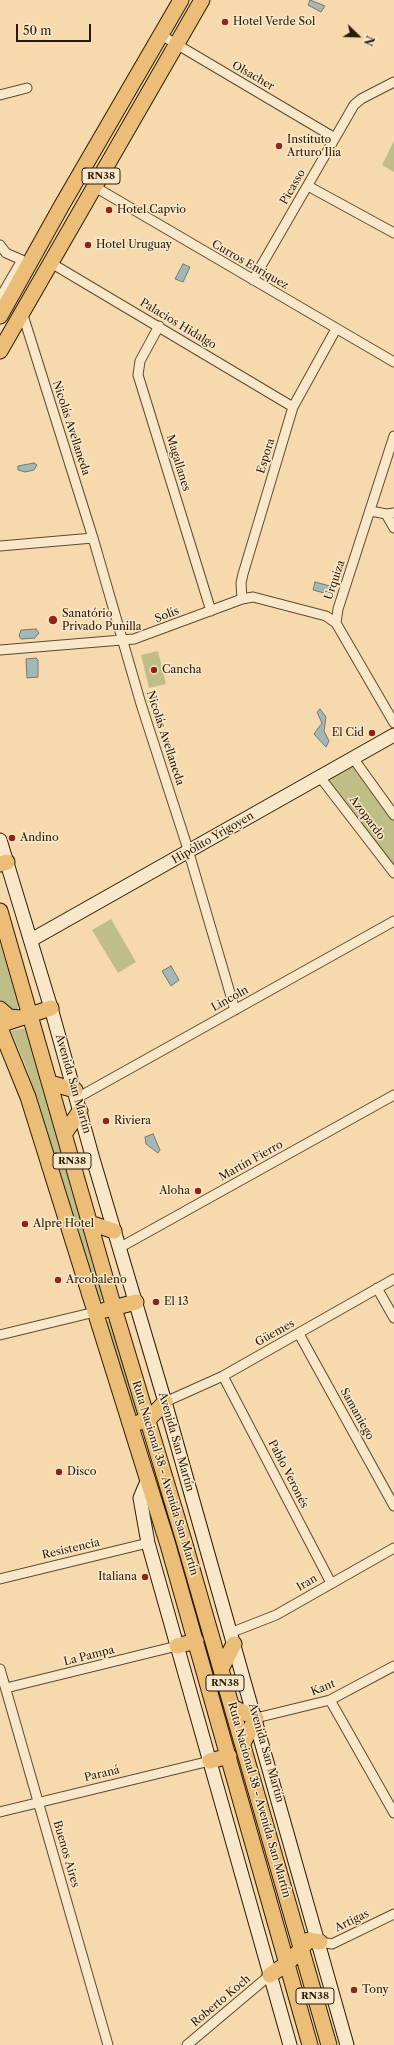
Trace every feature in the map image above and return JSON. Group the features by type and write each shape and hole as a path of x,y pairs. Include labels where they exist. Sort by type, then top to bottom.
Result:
{"main road":[{"name":"RN38","path":"0,316 62,205 181,0"},
{"name":"RN38","path":"0,351 202,0"},
{"path":"94,187 88,181 89,176 115,132 121,105"},
{"path":"22,260 55,208 62,205"},
{"path":"22,312 22,294 45,252 50,226"},
{"name":"Hipólito Yrigoyen","path":"31,940 394,735"},
{"name":"Avenida San Martín","path":"0,840 3,863 31,940 256,1718 307,1942 347,2045"},
{"name":"Ruta Nacional 38 - Avenida San Martín","path":"0,911 26,1016 50,1083 114,1308 232,1707 307,1942 329,2045"},
{"path":"0,1027 26,1016 51,1008"},
{"path":"0,1009 9,1017 26,1016"},
{"name":"Ruta Nacional 38 - Avenida San Martín","path":"0,1027 28,1097 148,1479 229,1756 310,2045"},
{"path":"50,1083 77,1099 64,1133"},
{"path":"90,1223 114,1230"},
{"path":"95,1312 136,1302"},
{"path":"130,1425 148,1420 165,1402"},
{"path":"148,1479 140,1498 148,1543 290,2045"},
{"path":"221,1669 232,1638"},
{"path":"178,1646 196,1641"},
{"path":"232,1707 256,1718 243,1743"},
{"path":"210,1761 229,1756"},
{"path":"263,1877 270,1883 284,1930 289,1935 307,1942 288,1963 270,1975"}],"street":[{"name":"Olsacher","path":"161,35 335,138"},
{"name":"Picasso","path":"253,280 354,105 361,99 394,82"},
{"path":"0,95 27,88"},
{"path":"308,186 394,233"},
{"name":"Curros Enriquez","path":"94,187 394,362"},
{"path":"0,245 6,253 22,260 0,298"},
{"name":"Palacios Hidalgo","path":"50,263 159,326 293,407"},
{"name":"Nicolás Avellaneda","path":"22,312 189,852 235,1010"},
{"name":"Magallanes","path":"159,326 140,361 138,375 211,611"},
{"name":"Espora","path":"242,599 241,584 243,574 293,407 336,329"},
{"name":"Urquiza","path":"336,623 338,609 371,511 394,436"},
{"path":"371,511 390,514 394,528"},
{"path":"0,546 93,538"},
{"name":"Solís","path":"0,650 124,641 147,635 242,599 261,598 326,616 336,623"},
{"path":"336,623 394,723"},
{"path":"353,758 394,815"},
{"name":"Azopardo","path":"320,777 394,873"},
{"name":"Lincoln","path":"77,1099 394,921"},
{"name":"Martín Fierro","path":"119,1248 394,1095"},
{"name":"Güemes","path":"165,1402 223,1376 394,1279"},
{"path":"377,1288 394,1318"},
{"path":"0,1335 95,1312"},
{"name":"Samaniego","path":"299,1334 394,1506"},
{"name":"Pablo Veronés","path":"223,1376 331,1583"},
{"name":"Resistencia","path":"0,1579 148,1543"},
{"name":"Iran","path":"232,1638 276,1615 394,1548"},
{"name":"La Pampa","path":"6,1688 178,1646"},
{"name":"Kant","path":"256,1718 330,1700 394,1666"},
{"name":"Buenos Aires","path":"0,1669 108,2045"},
{"path":"330,1700 394,1814"},
{"name":"Paraná","path":"0,1812 210,1761"},
{"name":"Artigas","path":"307,1942 332,1944 393,1916"},
{"name":"Roberto Koch","path":"186,2045 270,1975"}],"shaded area":[{"path":"310,0 325,6 321,12 308,5"},
{"path":"394,141 394,172 382,165"},
{"path":"183,264 190,267 183,282 175,279"},
{"path":"34,463 37,465 34,470 25,472 18,470 18,466"},
{"path":"315,582 330,586 328,594 313,590"},
{"path":"36,629 39,633 35,638 21,639 19,636 21,630"},
{"name":"Cancha","path":"158,651 166,684 149,688 141,655"},
{"path":"36,658 38,660 38,677 27,678 26,659"},
{"path":"320,709 326,717 324,731 329,741 326,747 314,734 322,723 317,712"},
{"path":"353,758 394,819 394,870 320,777"},
{"path":"111,919 136,962 118,973 92,930"},
{"path":"0,944 20,1004 16,1011 5,1009 0,999"},
{"path":"171,966 179,980 171,986 162,971"},
{"path":"26,1028 104,1297 103,1300 99,1301 28,1072 11,1031"},
{"path":"153,1134 160,1150 158,1153 146,1144 145,1137"},
{"path":"109,1320 112,1322 140,1418 138,1420 105,1323"}],"place":[{"name":"Hotel Verde Sol","path":"225,22"},
{"name":"Instituto Arturo Ilia","path":"279,146"},
{"name":"Hotel Capvio","path":"109,210"},
{"name":"Hotel Uruguay","path":"88,245"},
{"name":"Sanatório Privado Punilla","path":"53,620"},
{"name":"Cancha","path":"154,670"},
{"name":"El Cid","path":"372,733"},
{"name":"Andino","path":"12,838"},
{"name":"Riviera","path":"106,1121"},
{"name":"Aloha","path":"198,1191"},
{"name":"Alpre Hotel","path":"25,1224"},
{"name":"Arcobaleno","path":"58,1280"},
{"name":"El 13","path":"156,1302"},
{"name":"Disco","path":"59,1472"},
{"name":"Italiana","path":"145,1577"},
{"name":"Tony","path":"354,1990"}]}
